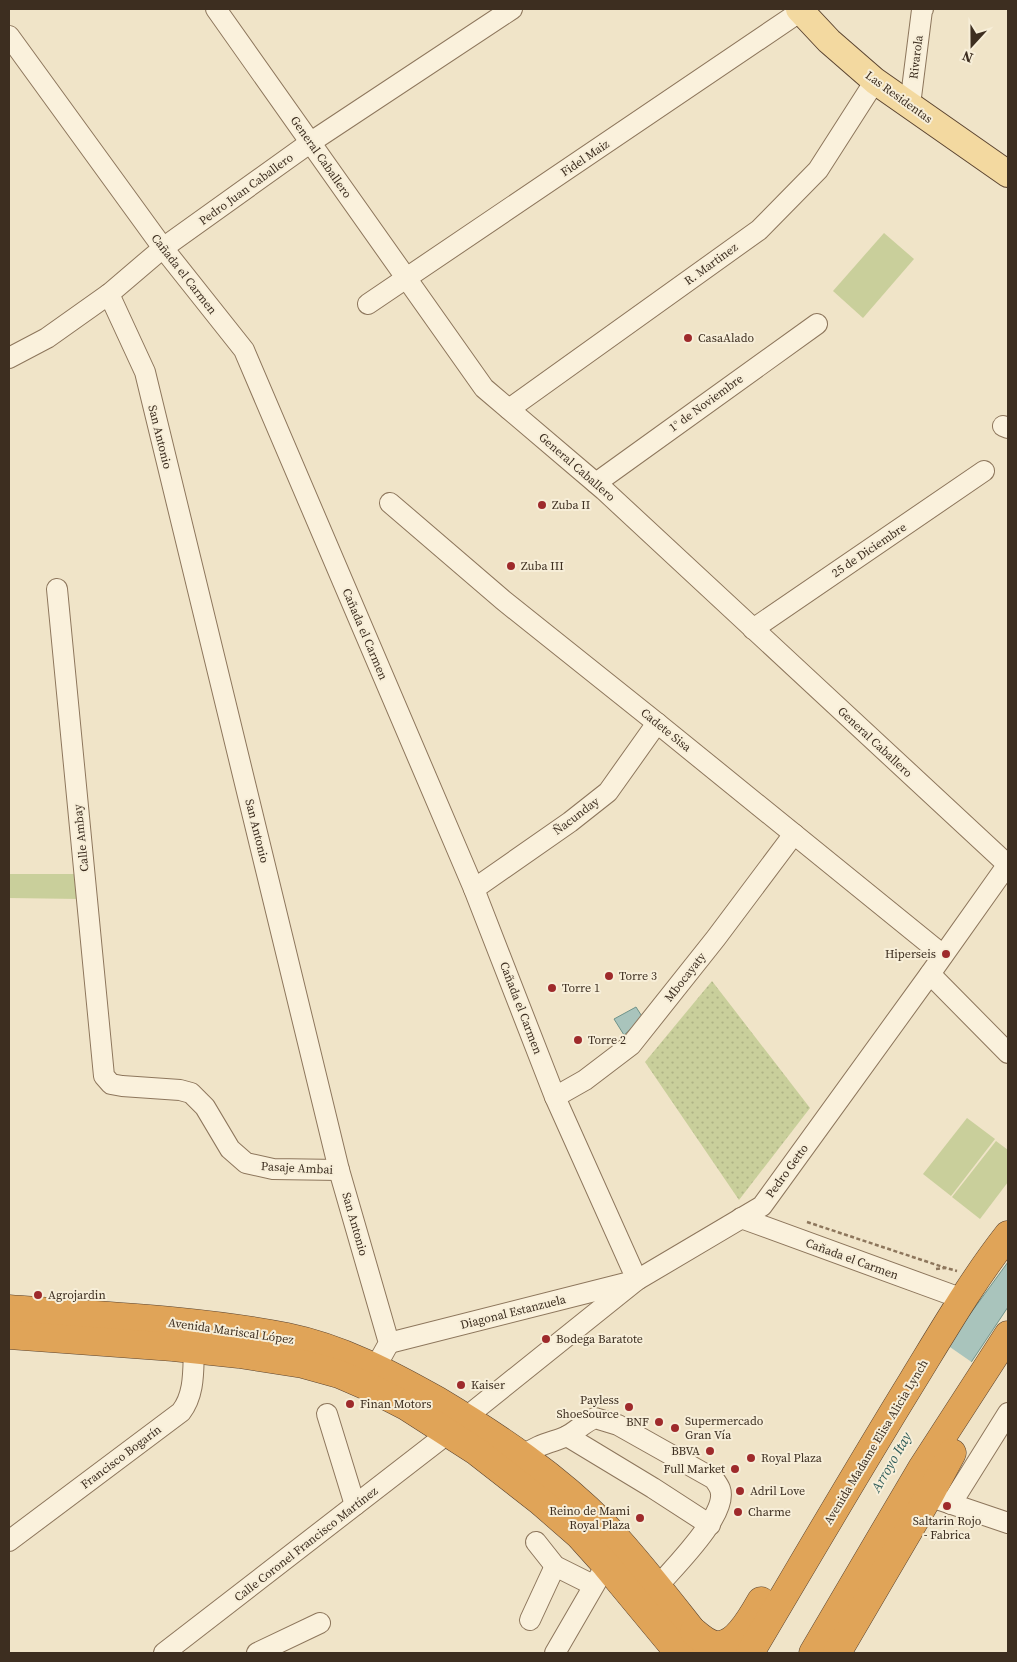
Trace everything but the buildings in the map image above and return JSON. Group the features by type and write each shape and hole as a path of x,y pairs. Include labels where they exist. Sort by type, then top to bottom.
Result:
{"highway":[{"name":"Avenida Madame Elisa Alicia Lynch","path":"750,1653 876,1439 933,1348 962,1286 992,1256 1008,1235"},
{"name":"Avenida Mariscal López","path":"9,1309 198,1323 288,1337 339,1352 423,1393 456,1426"},
{"name":"Avenida Mariscal López","path":"9,1335 194,1349 304,1364 339,1374 406,1406 456,1426"},
{"path":"813,1653 922,1468 1008,1335"},
{"path":"686,1642 707,1642 717,1645 731,1641 744,1628 875,1413 893,1390 933,1348"},
{"path":"837,1653 940,1500 966,1425 977,1401 980,1377"},
{"path":"456,1426 518,1451 605,1526 657,1587 686,1642"},
{"path":"456,1426 484,1457 540,1501 579,1536 600,1575 686,1642 710,1653"}],"main road":[{"name":"Las Residentas","path":"800,10 829,41 875,81 1008,174"}],"street":[{"name":"General Caballero","path":"218,9 484,388 596,483 1008,865"},
{"name":"Pedro Juan Caballero","path":"9,358 47,338 109,294 163,248 311,142 512,9"},
{"name":"Rivarola","path":"910,106 922,10 924,9"},
{"name":"Fidel Maiz","path":"368,304 800,10"},
{"name":"Cañada el Carmen","path":"9,36 163,248 244,350 474,889 555,1097 636,1280"},
{"name":"R. Martinez","path":"509,408 759,230 818,170 875,81"},
{"name":"San Antonio","path":"109,294 145,372 339,1170 389,1343"},
{"name":"1° de Noviembre","path":"596,483 817,324"},
{"name":"25 de Diciembre","path":"753,629 984,471"},
{"name":"Cadete Sisa","path":"390,503 503,600 943,955"},
{"name":"Calle Ambay","path":"57,589 104,1076 111,1084"},
{"name":"Ñacunday","path":"474,889 570,822 608,792 657,723"},
{"name":"Mbocayaty","path":"555,1097 585,1080 631,1045 716,938 794,834"},
{"name":"Pedro Getto","path":"456,1426 636,1280 762,1206 1008,865"},
{"path":"930,974 1008,1053"},
{"name":"Pasaje Ambai","path":"111,1084 180,1090 192,1093 205,1107 230,1150 246,1164 273,1169 339,1170"},
{"name":"Cañada el Carmen","path":"741,1218 962,1286"},
{"name":"Diagonal Estanzuela","path":"389,1343 636,1280"},
{"path":"374,1368 389,1343"},
{"name":"Francisco Bogarín","path":"9,1541 181,1412 188,1403 191,1393 194,1349"},
{"path":"1008,1413 940,1500 1008,1523"},
{"path":"327,1414 355,1505"},
{"path":"522,1456 534,1447 566,1436 596,1418 618,1426 672,1454 714,1480 721,1490 719,1507 710,1525 657,1587"},
{"name":"Calle Coronel Francisco Martínez","path":"164,1653 188,1647 355,1505 456,1426"},
{"path":"566,1436 653,1488 710,1525"},
{"path":"536,1542 555,1566 600,1575 554,1653"},
{"path":"530,1620 555,1566"},
{"path":"257,1653 320,1623"}],"path":[{"path":"802,1220 946,1268 962,1286"},
{"path":"936,1269 946,1268"}],"green space":[{"path":"884,233 914,259 863,318 833,291"},
{"path":"9,874 80,874 80,899 9,898"},
{"path":"712,981 810,1108 739,1200 645,1062"},
{"path":"967,1118 995,1139 951,1196 923,1174"},
{"path":"996,1141 1008,1150 1008,1182 980,1219 952,1197"}],"water":[{"path":"636,1007 643,1018 624,1035 614,1019"},
{"name":"Arroyo Itay","path":"1008,1262 1008,1307 928,1427 854,1498 962,1325"}],"pier":[{"path":"947,1345 973,1363 910,1461 801,1653 762,1653"}],"place":[{"name":"CasaAlado","path":"688,338"},
{"name":"Zuba II","path":"542,505"},
{"name":"Zuba III","path":"511,566"},
{"name":"Hiperseis","path":"946,954"},
{"name":"Torre 3","path":"609,976"},
{"name":"Torre 1","path":"552,988"},
{"name":"Torre 2","path":"578,1040"},
{"name":"Agrojardin","path":"38,1295"},
{"name":"Bodega Baratote","path":"546,1339"},
{"name":"Kaiser","path":"461,1385"},
{"name":"Finan Motors","path":"350,1404"},
{"name":"Payless ShoeSource","path":"629,1407"},
{"name":"BNF","path":"659,1422"},
{"name":"Supermercado Gran Vía","path":"675,1428"},
{"name":"BBVA","path":"710,1451"},
{"name":"Royal Plaza","path":"751,1458"},
{"name":"Full Market","path":"735,1469"},
{"name":"Adril Love","path":"740,1491"},
{"name":"Saltarin Rojo - Fabrica","path":"947,1506"},
{"name":"Charme","path":"738,1512"},
{"name":"Reino de Mami Royal Plaza","path":"640,1518"}]}
